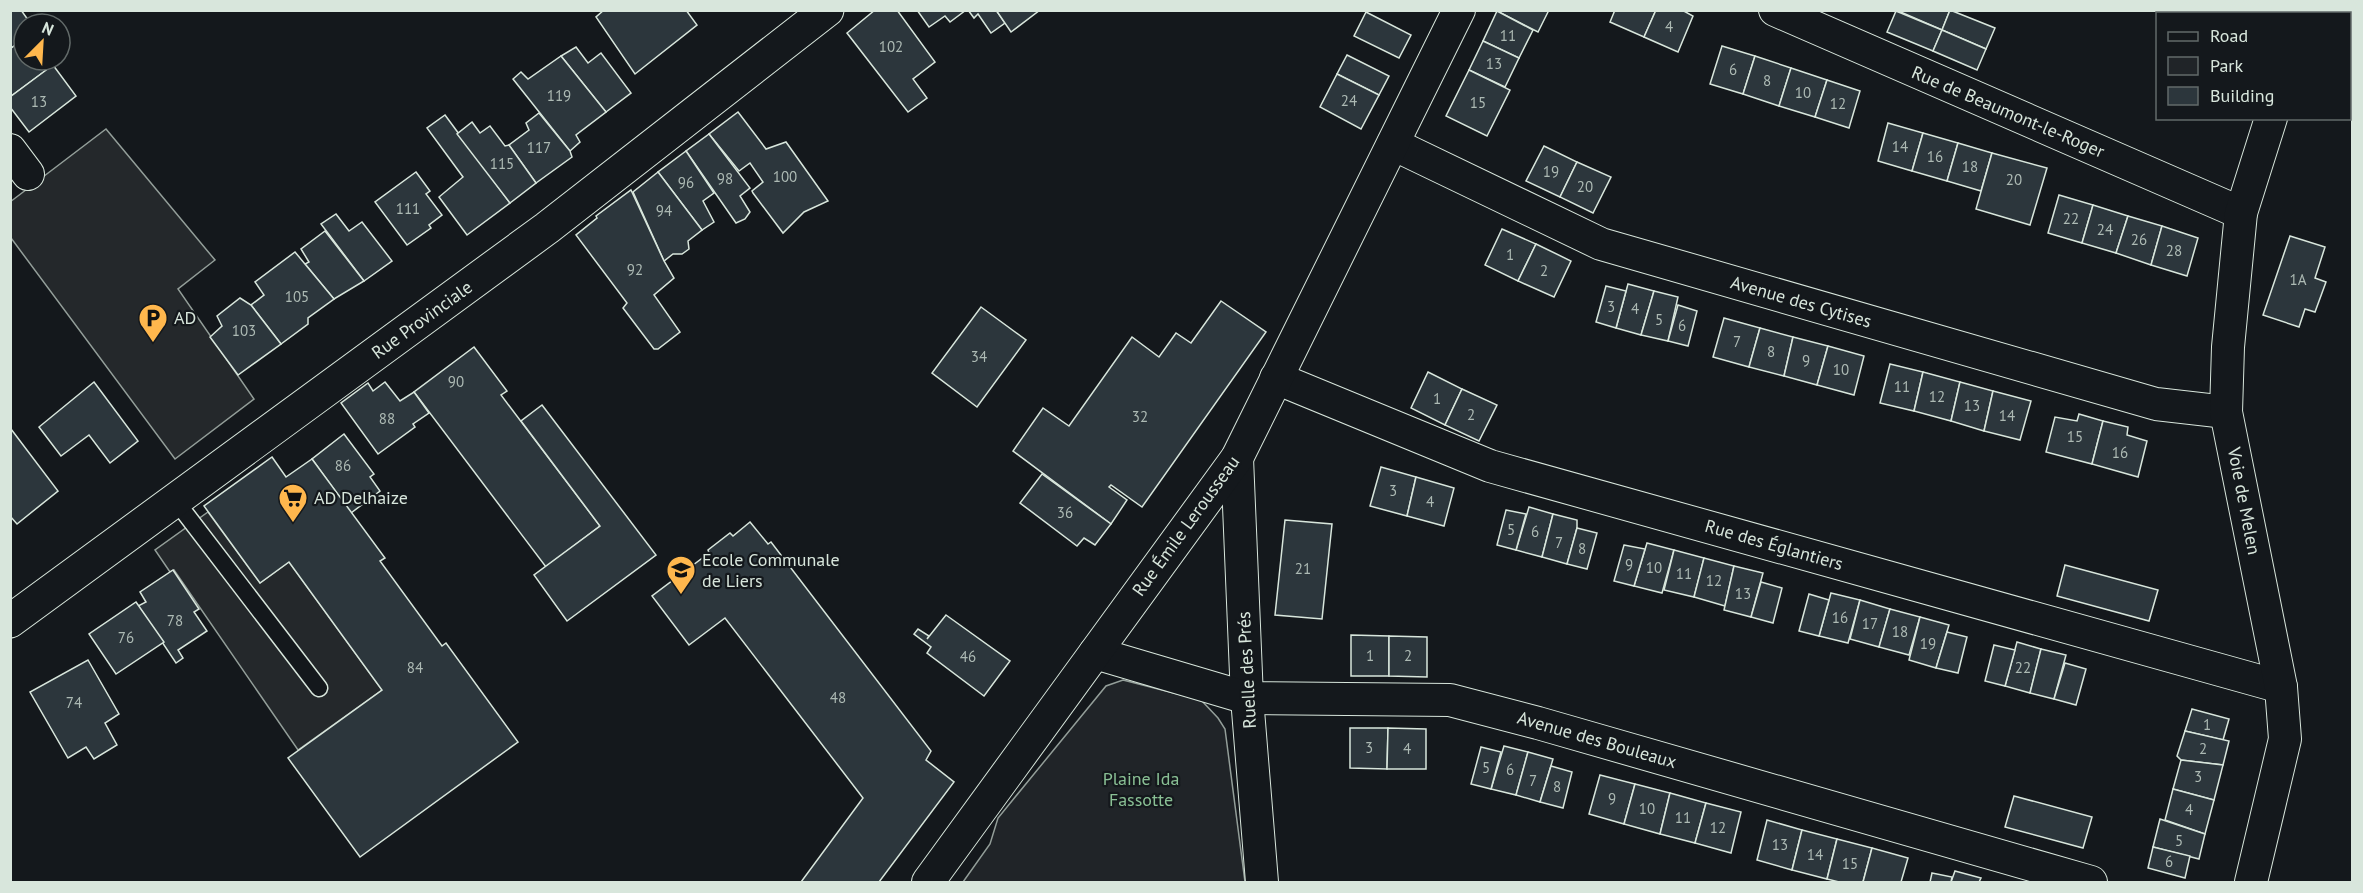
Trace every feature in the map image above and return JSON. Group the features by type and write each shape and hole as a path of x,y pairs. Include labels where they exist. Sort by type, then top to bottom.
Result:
{"main road":[{"name":"Rue Provinciale","path":"10,621 547,228 827,10"}],"street":[{"name":"Rue Émile Lerousseau","path":"928,882 1237,458 1459,10"},
{"name":"Rue de Beaumont-le-Roger","path":"1775,10 2241,213"},
{"name":"Voie de Melen","path":"2251,882 2285,739 2281,687 2226,412 2228,347 2241,213 2270,120"},
{"name":"Avenue des Cytises","path":"1393,144 1601,244 2156,404 2226,412"},
{"name":"Rue des Églantiers","path":"1276,378 1490,466 2281,687"},
{"name":"Ruelle des Prés","path":"1237,458 1247,698 1262,882"},
{"name":"Avenue des Bouleaux","path":"1095,653 1247,698 1450,700 1538,723 2091,882"}],"lane":[{"path":"176,500 319,688"}],"green space":[{"name":"Plaine Ida Fassotte","path":"1123,680 1201,700 1225,729 1245,882 963,882 990,844 998,818 1106,686"}],"shaded area":[{"name":"AD","path":"106,129 215,260 178,289 254,399 175,459 11,238 10,202"},
{"path":"208,512 260,583 289,562 382,690 298,750 174,570 170,572 155,550"}],"building":[{"path":"10,10 21,10 22,12 12,12 12,48 10,49"},
{"path":"604,10 686,10 697,25 635,74 596,17"},
{"path":"875,10 897,10 935,62 913,79 927,98 908,112 847,33"},
{"path":"917,10 966,10 950,22 945,16 929,27"},
{"path":"968,10 996,10 1005,23 991,33 978,14 974,18"},
{"path":"996,10 1040,10 1011,32"},
{"path":"1498,10 1549,10 1538,32 1497,11"},
{"path":"1615,10 1656,10 1644,37 1610,22"},
{"path":"1656,10 1682,10 1693,16 1678,52 1644,37"},
{"path":"1896,10 1950,10 1942,30"},
{"path":"1950,10 1995,28 1986,49 1942,30"},
{"path":"2214,10 2257,10 2256,12 2214,12"},
{"path":"1497,11 1533,30 1519,58 1483,41"},
{"path":"1896,11 1942,30 1933,51 1887,32"},
{"path":"1366,12 1411,35 1399,58 1354,36"},
{"path":"1942,30 1986,49 1977,70 1933,51"},
{"path":"1483,41 1519,58 1505,87 1469,70"},
{"path":"1722,46 1755,56 1743,94 1710,84"},
{"path":"576,47 588,63 601,53 631,93 606,112 561,56"},
{"path":"12,48 12,72 44,72 10,97 10,49"},
{"path":"1347,55 1389,76 1379,95 1337,74"},
{"path":"561,56 606,112 576,135 580,142 570,151 513,79 521,72 528,79"},
{"path":"1755,56 1791,68 1779,106 1743,94"},
{"path":"1791,68 1827,80 1815,117 1779,106"},
{"path":"1469,70 1510,90 1487,136 1446,116"},
{"path":"44,72 58,72 76,96 29,132 10,107 10,97"},
{"path":"1337,74 1379,95 1361,129 1320,107"},
{"path":"1827,80 1860,91 1849,128 1815,117"},
{"path":"738,112 766,149 786,142 828,201 804,212 783,233 752,191 763,182 750,163 739,171 709,134"},
{"path":"539,113 570,151 572,157 536,183 509,145 529,130 526,123"},
{"path":"445,115 510,203 467,235 439,197 463,177 427,128"},
{"path":"472,122 480,133 490,126 505,146 509,145 536,183 510,203 457,134"},
{"path":"1888,123 1923,133 1912,171 1878,161"},
{"path":"1923,133 1958,143 1947,181 1912,171"},
{"path":"709,134 750,188 740,196 750,212 745,219 736,223 686,151"},
{"path":"1958,143 1992,153 1981,191 1947,181"},
{"path":"1544,146 1577,162 1560,197 1526,181"},
{"path":"686,151 714,193 703,201 714,222 702,230 658,172"},
{"path":"1992,153 2047,168 2030,225 1976,209"},
{"path":"1577,162 1611,177 1593,213 1560,197"},
{"path":"416,172 430,191 426,194 442,215 429,225 431,228 407,245 375,202"},
{"path":"658,172 702,230 688,241 689,249 682,254 673,254 664,261 633,192"},
{"path":"631,190 674,278 654,295 680,332 658,349 654,349 623,308 627,303 576,235 597,218 596,216"},
{"path":"2059,195 2093,205 2082,243 2048,233"},
{"path":"2093,205 2128,216 2116,253 2082,243"},
{"path":"336,214 349,231 362,222 392,261 364,281 321,224"},
{"path":"2128,216 2162,226 2151,265 2116,253"},
{"path":"2162,226 2198,238 2187,276 2151,265"},
{"path":"1502,229 1536,244 1518,281 1485,265"},
{"path":"325,231 364,281 334,299 305,264 309,262 301,249"},
{"path":"2290,236 2325,247 2315,278 2326,282 2315,312 2305,309 2299,327 2263,315"},
{"path":"1536,244 1571,261 1554,297 1518,281"},
{"path":"295,252 334,299 308,318 308,324 281,344 251,305 264,295 255,282"},
{"path":"1628,284 1654,291 1641,335 1616,328"},
{"path":"1606,286 1626,291 1616,328 1596,322"},
{"path":"1654,291 1678,297 1668,341 1641,335"},
{"path":"240,298 251,305 281,344 238,375 210,337 222,326 217,316"},
{"path":"1221,301 1266,332 1142,507 1111,485 1109,487 1127,500 1111,524 1013,451 1043,408 1069,426 1132,337 1159,357 1176,333 1191,343"},
{"path":"1678,305 1697,311 1688,346 1668,341"},
{"path":"981,307 1026,340 977,407 932,373"},
{"path":"1724,318 1760,328 1749,367 1713,357"},
{"path":"1760,328 1793,337 1784,376 1749,367"},
{"path":"1793,337 1828,346 1817,385 1784,376"},
{"path":"1828,346 1864,356 1854,395 1817,385"},
{"path":"474,347 507,391 501,395 600,526 546,567 414,392"},
{"path":"1890,364 1923,372 1914,411 1880,403"},
{"path":"1428,372 1462,389 1445,425 1411,408"},
{"path":"1923,372 1960,382 1951,421 1914,411"},
{"path":"94,382 138,441 110,463 89,435 61,456 39,427"},
{"path":"385,382 400,401 414,392 429,413 413,424 415,427 378,454 341,403 368,383 373,391"},
{"path":"1960,382 1993,391 1984,431 1951,421"},
{"path":"1462,389 1497,405 1479,441 1445,425"},
{"path":"1993,391 2031,401 2020,440 1984,431"},
{"path":"542,405 656,555 567,621 534,575 600,526 521,421"},
{"path":"2079,414 2103,421 2092,464 2046,452 2055,417 2077,421"},
{"path":"2103,421 2128,427 2127,435 2147,441 2138,477 2092,464"},
{"path":"11,429 58,491 17,524 10,516"},
{"path":"344,434 374,474 370,477 380,491 351,513 312,459"},
{"path":"272,457 286,477 312,459 385,558 380,561 442,646 446,643 518,742 360,857 288,758 382,690 289,562 260,583 204,506"},
{"path":"1381,467 1416,477 1407,516 1370,506"},
{"path":"1042,474 1111,524 1095,545 1084,538 1077,546 1020,503"},
{"path":"1416,477 1454,488 1444,526 1407,516"},
{"path":"1529,507 1553,514 1542,557 1516,550"},
{"path":"1506,510 1526,514 1516,550 1497,545"},
{"path":"1553,514 1577,520 1567,564 1542,557"},
{"path":"1285,520 1332,524 1322,619 1275,615"},
{"path":"750,522 768,544 771,542 931,751 926,760 954,782 879,882 801,882 863,798 725,618 689,645 652,596 709,553 708,550 730,533 733,536"},
{"path":"1577,528 1597,533 1587,569 1567,564"},
{"path":"1647,543 1674,550 1662,593 1634,586"},
{"path":"1624,545 1645,549 1634,586 1614,581"},
{"path":"1674,550 1704,558 1694,597 1664,590"},
{"path":"1704,558 1734,566 1725,606 1694,597"},
{"path":"2065,565 2158,590 2149,621 2057,596"},
{"path":"1734,566 1763,573 1751,617 1724,610"},
{"path":"173,570 199,609 194,612 207,631 178,650 183,658 176,663 138,606 146,602 140,592"},
{"path":"1761,582 1782,588 1773,623 1751,617"},
{"path":"1831,593 1860,600 1848,643 1819,636"},
{"path":"1809,594 1829,600 1819,636 1799,631"},
{"path":"1860,600 1890,609 1879,647 1850,639"},
{"path":"136,602 164,642 116,674 89,634"},
{"path":"1890,609 1920,617 1909,655 1879,647"},
{"path":"946,615 1010,661 984,696 927,653 931,647 914,634 918,629 929,636 927,639"},
{"path":"1920,617 1949,625 1936,668 1909,660"},
{"path":"1947,632 1967,637 1958,673 1936,668"},
{"path":"1351,635 1389,636 1389,676 1351,676"},
{"path":"1389,636 1427,637 1427,677 1389,676"},
{"path":"2017,642 2041,649 2030,693 2005,686"},
{"path":"1994,645 2015,650 2005,686 1985,681"},
{"path":"2041,649 2066,655 2054,699 2030,693"},
{"path":"88,660 119,714 105,723 117,745 94,759 86,747 68,758 30,692"},
{"path":"2065,663 2086,669 2076,705 2054,699"},
{"path":"2192,709 2229,719 2223,740 2185,731"},
{"path":"1350,728 1388,728 1387,769 1350,768"},
{"path":"1388,728 1426,729 1426,769 1387,769"},
{"path":"2185,731 2229,741 2223,765 2181,760 2177,756"},
{"path":"1504,746 1528,752 1516,795 1491,789"},
{"path":"1481,747 1501,752 1491,789 1471,784"},
{"path":"1528,752 1553,759 1540,802 1516,795"},
{"path":"2181,760 2223,765 2214,800 2173,789"},
{"path":"1551,766 1572,772 1563,808 1540,802"},
{"path":"1600,775 1635,784 1624,824 1589,814"},
{"path":"1635,784 1670,793 1660,834 1624,824"},
{"path":"2173,789 2214,800 2205,834 2165,820"},
{"path":"1670,793 1706,803 1695,843 1660,834"},
{"path":"2014,796 2092,817 2083,848 2005,827"},
{"path":"1706,803 1741,812 1731,853 1695,843"},
{"path":"2160,819 2205,834 2199,859 2153,847"},
{"path":"1767,820 1802,830 1792,870 1757,860"},
{"path":"1802,830 1837,839 1827,879 1792,870"},
{"path":"1837,839 1872,848 1863,882 1839,882 1827,879"},
{"path":"2153,847 2190,856 2185,878 2148,868"},
{"path":"1872,848 1908,858 1901,882 1863,882"},
{"path":"1955,871 1981,878 1979,882 1951,882"},
{"path":"1932,873 1952,877 1951,882 1930,882"}],"place":[{"name":"AD","path":"153,344"},
{"name":"AD Delhaize","path":"293,524"},
{"name":"Ecole Communale de Liers","path":"681,596"}]}
